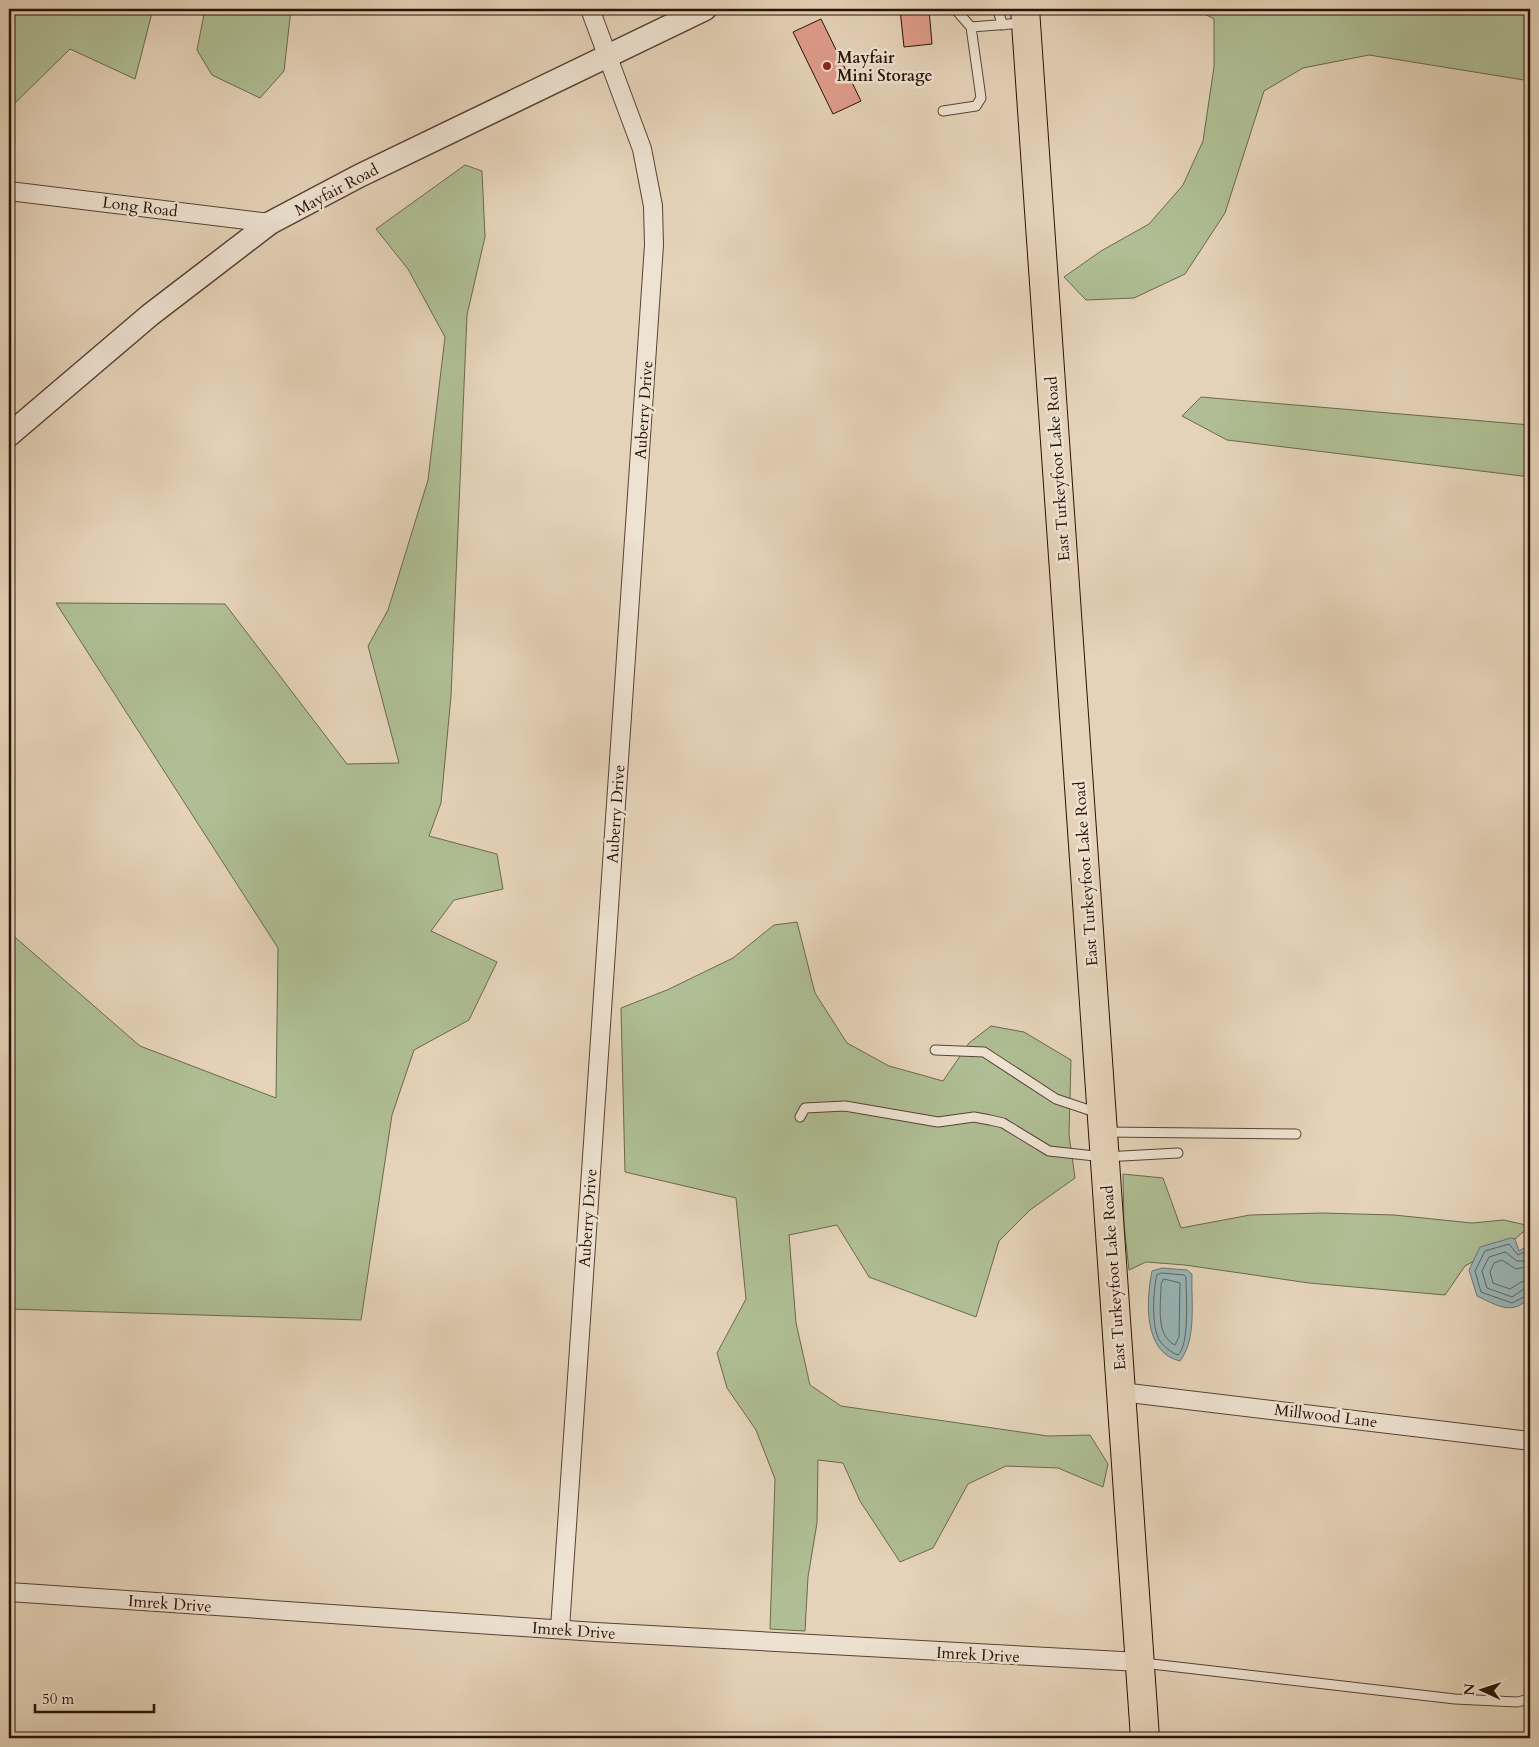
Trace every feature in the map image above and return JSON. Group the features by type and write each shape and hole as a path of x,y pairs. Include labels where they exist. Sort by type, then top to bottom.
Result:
{"main road":[{"name":"East Turkeyfoot Lake Road","path":"1018,19 1102,1134 1145,1738"}],"street":[{"name":"Auberry Drive","path":"560,1628 654,245 653,206 642,149 590,9"},
{"name":"Mayfair Road","path":"9,435 150,315 270,223 359,176 606,55 705,9"},
{"name":"Long Road","path":"9,191 270,223"},
{"name":"Millwood Lane","path":"1121,1392 1530,1441"},
{"name":"Imrek Drive","path":"9,1592 560,1628 1140,1662"}],"lane":[{"path":"943,111 970,108 979,104 981,98 971,27 955,9"},
{"path":"997,9 1018,19"},
{"path":"971,27 1018,19"},
{"path":"935,1050 984,1052 1056,1099 1102,1134 1178,1153"},
{"path":"800,1117 805,1108 845,1106 938,1122 974,1117 1004,1123 1048,1151 1102,1134 1296,1134"},
{"path":"1140,1662 1455,1699 1517,1702 1530,1699"}],"green space":[{"path":"9,9 153,9 135,79 70,49 9,109"},
{"path":"205,9 291,9 284,71 260,98 212,75 197,50"},
{"path":"1195,9 1530,9 1530,81 1369,55 1303,68 1264,91 1225,213 1185,274 1134,298 1086,300 1064,277 1101,251 1149,224 1183,185 1203,141 1214,67 1214,19"},
{"path":"465,165 482,171 485,237 467,315 451,696 441,803 429,836 497,854 503,889 454,900 431,931 497,962 469,1020 414,1050 392,1115 361,1320 9,1309 9,932 140,1046 276,1098 278,948 56,603 225,604 347,764 399,763 368,646 388,610 428,480 445,337 408,269 376,229"},
{"path":"1201,397 1530,425 1530,477 1227,440 1182,416"},
{"path":"797,922 815,993 847,1043 889,1066 943,1081 969,1043 991,1026 1024,1032 1071,1060 1069,1135 1075,1178 1030,1210 999,1241 976,1317 869,1277 837,1225 789,1235 796,1323 810,1385 841,1406 1048,1436 1090,1435 1108,1464 1103,1487 1058,1468 1006,1466 968,1484 933,1548 900,1562 860,1501 843,1463 818,1460 817,1523 808,1577 805,1631 770,1629 775,1479 756,1430 727,1388 717,1353 746,1299 736,1198 625,1172 621,1008 667,990 733,958 774,925"},
{"path":"1123,1174 1163,1178 1181,1228 1250,1215 1322,1213 1394,1215 1472,1223 1504,1220 1530,1226 1515,1239 1465,1266 1445,1295 1309,1283 1185,1265 1146,1262 1129,1270 1124,1225"}],"water":[{"path":"1511,1238 1515,1239 1519,1251 1530,1244 1530,1297 1524,1303 1511,1308 1499,1306 1477,1296 1469,1270 1480,1247"},
{"path":"1162,1268 1187,1270 1192,1274 1191,1331 1189,1342 1180,1361 1168,1356 1159,1348 1153,1337 1150,1324 1148,1310 1152,1271"}],"building":[{"path":"900,9 929,9 932,44 904,47"},
{"name":"Mayfair Mini Storage","path":"821,19 861,101 833,114 793,32"}],"place":[{"name":"Mayfair Mini Storage","path":"827,66"}]}
